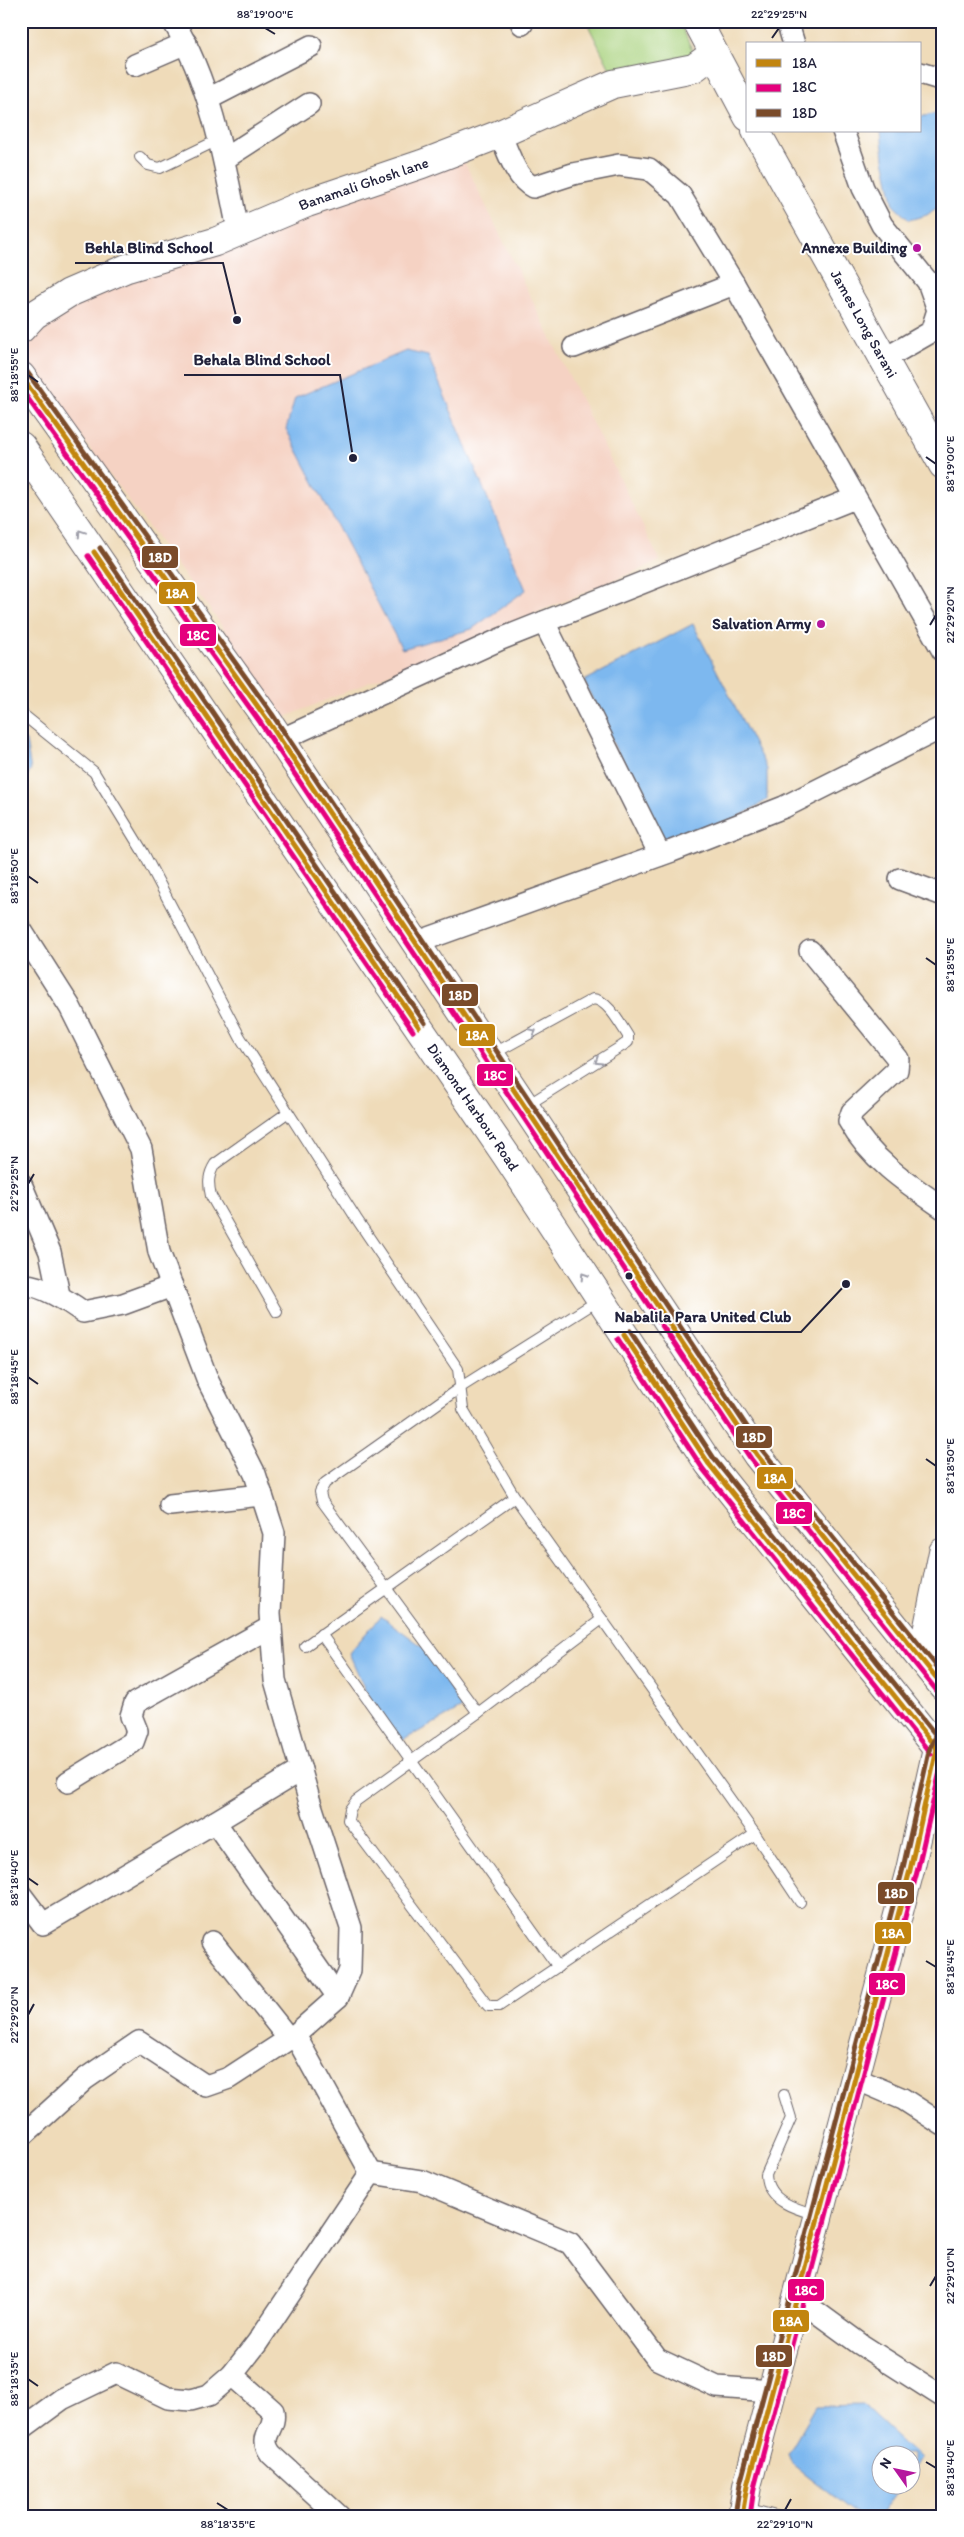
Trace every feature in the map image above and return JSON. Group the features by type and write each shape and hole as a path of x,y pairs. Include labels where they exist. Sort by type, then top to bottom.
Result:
{"main road":[{"path":"697,21 718,64 746,113"},
{"name":"Banamali Ghosh lane","path":"21,329 34,315 69,293 127,268 215,242 238,230 307,203 422,164 500,134 613,84 718,64"},
{"name":"James Long Sarani","path":"757,132 943,465"},
{"path":"21,376 280,740 757,1455 922,1657 943,1686"},
{"name":"Diamond Harbour Road","path":"21,446 529,1191 709,1464 941,1748"},
{"path":"529,1191 565,1168"},
{"path":"922,1657 943,1552"},
{"path":"743,2512 772,2391 941,1748"}],"street":[{"path":"173,21 186,43 208,99 221,149 238,230"},
{"path":"787,21 793,42"},
{"path":"135,65 186,43"},
{"path":"208,99 311,46"},
{"path":"718,64 746,89"},
{"path":"922,74 943,80"},
{"path":"221,149 309,104"},
{"path":"843,132 863,188 882,225 928,282 939,302 931,332 884,360"},
{"path":"500,134 519,175 526,184 533,187 573,174 619,165 649,169 680,195 734,284 943,651"},
{"path":"574,347 734,284"},
{"path":"280,740 544,622 855,498"},
{"path":"544,622 660,855"},
{"path":"415,943 660,855 784,807 943,727"},
{"path":"900,879 943,895"},
{"path":"21,930 70,1007 141,1149 159,1252 208,1382 255,1474 262,1495 274,1533 271,1627 275,1680 300,1770 350,1928 350,1970 338,1997 292,2037 229,2078 206,2086 139,2042 85,2079 21,2137"},
{"path":"810,951 898,1059 899,1065 897,1070 852,1112 849,1121 880,1160 903,1181 943,1208"},
{"path":"21,1184 50,1252 59,1295"},
{"path":"21,1286 27,1284 59,1295 83,1312 94,1312 123,1304 172,1286"},
{"path":"170,1505 262,1495"},
{"path":"68,1782 133,1742 137,1731 131,1716 135,1703 271,1627"},
{"path":"21,1895 43,1924 300,1770"},
{"path":"215,1822 338,1997"},
{"path":"212,1942 292,2037 371,2173"},
{"path":"854,2078 903,2099 943,2126"},
{"path":"21,2429 62,2399 116,2373 168,2398 192,2400 209,2395 232,2375 257,2343 371,2173"},
{"path":"371,2173 422,2181 570,2243 657,2359 717,2387 772,2391"},
{"path":"797,2298 860,2344 943,2397"},
{"path":"232,2375 273,2411 275,2418 265,2438 265,2446 339,2516"}],"lane":[{"path":"140,157 148,165 160,168 221,149"},
{"path":"21,713 94,772 143,852 240,1037 287,1113 458,1369 462,1388 463,1409 515,1497 755,1834 800,1902"},
{"path":"490,1055 593,999 599,999 604,1004 628,1036 628,1042 525,1107"},
{"path":"278,1312 211,1196 208,1183 210,1172 215,1164 287,1113"},
{"path":"478,1713 322,1501 320,1492 325,1483 462,1388 600,1299"},
{"path":"305,1646 515,1497"},
{"path":"602,1620 356,1801 350,1809 348,1820 488,2006 499,2006 755,1834"},
{"path":"321,1634 558,1967"},
{"path":"784,2095 791,2118 766,2175 766,2183 771,2192 782,2201 818,2216"},
{"path":"743,2512 776,2516"}],"shaded area":[{"path":"463,159 660,561 283,718 217,619 21,356 21,339 77,297"}],"green space":[{"path":"586,21 679,21 696,58 612,73"}],"water":[{"path":"943,112 943,203 927,215 909,220 894,206 884,159 881,132 922,132 922,117"},
{"path":"406,351 428,356 526,590 472,629 402,649 286,429 295,398"},
{"path":"693,624 767,769 767,800 717,830 658,839 584,681"},
{"path":"21,735 26,741 31,770 21,787"},
{"path":"381,1616 426,1649 462,1708 398,1743 369,1699 349,1653"},
{"path":"863,2405 905,2444 872,2444 872,2494 896,2494 880,2516 859,2516 792,2464 788,2454 816,2406"}],"transit line":[{"name":"18D","path":"27,372 272,714 763,1451 943,1674"},
{"name":"18A","path":"21,376 266,718 757,1455 943,1686"},
{"name":"18C","path":"21,389 260,722 751,1459 937,1691"},
{"name":"18D","path":"100,548 425,1023"},
{"name":"18A","path":"94,552 419,1027"},
{"name":"18C","path":"88,556 413,1031"},
{"name":"18D","path":"630,1331 715,1460 943,1744"},
{"name":"18A","path":"624,1335 709,1464 937,1749"},
{"name":"18C","path":"618,1339 703,1469 931,1754"},
{"name":"18D","path":"735,2515 740,2484 903,1868 930,1747 937,1735"},
{"name":"18A","path":"742,2516 747,2486 910,1870 937,1749 943,1739"},
{"name":"18C","path":"750,2516 754,2488 917,1872 943,1758"}],"place":[{"name":"Annexe Building","path":"917,248"},
{"name":"Behla Blind School","path":"237,320"},
{"name":"Behala Blind School","path":"353,458"},
{"name":"Salvation Army","path":"821,624"},
{"name":"Nabalila Para United Club","path":"846,1284"}]}
